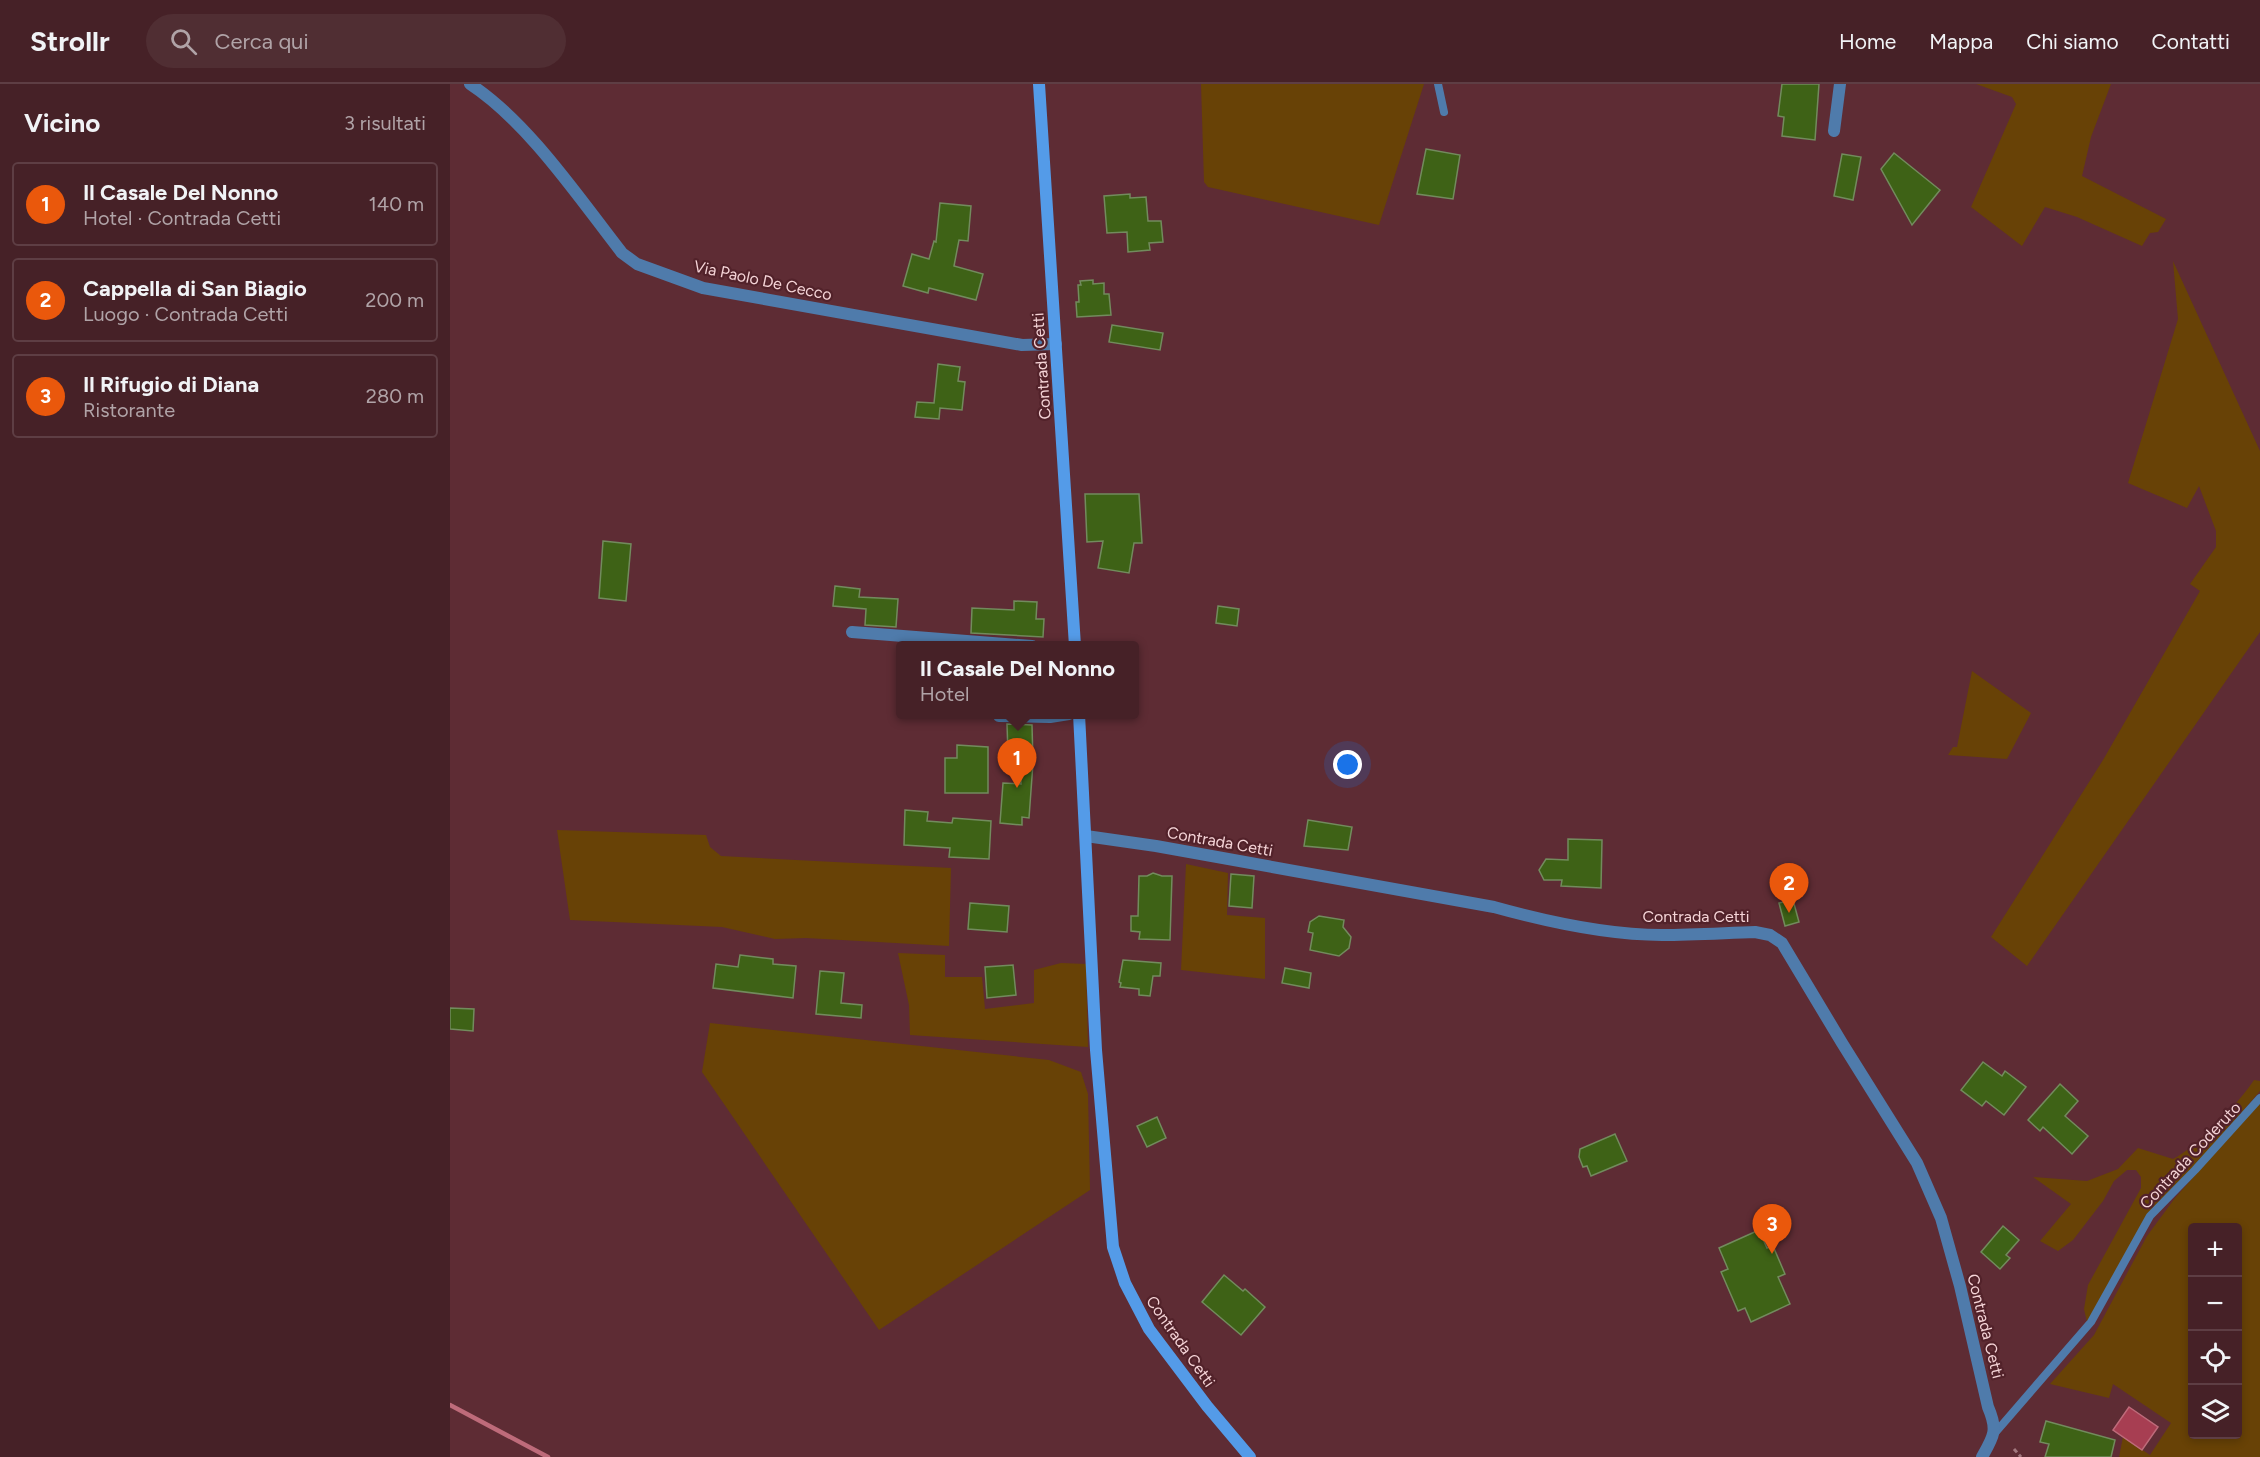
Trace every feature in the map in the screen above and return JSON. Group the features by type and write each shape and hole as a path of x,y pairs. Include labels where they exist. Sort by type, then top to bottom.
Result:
{"main road":[{"name":"Contrada Cetti","path":"1039,84 1075,641"},
{"name":"Contrada Cetti","path":"1079,719 1097,1062 1113,1247 1125,1284 1149,1329 1207,1406 1250,1457"}],"street":[{"name":"Via Paolo De Cecco","path":"470,84 517,123 622,253 637,264 703,288 1023,345 1056,344"},
{"path":"1834,131 1840,84"},
{"path":"852,632 977,641"},
{"name":"Contrada Cetti","path":"1086,836 1156,846 1494,907 1534,918 1603,930 1660,935 1755,933 1770,935 1782,943 1917,1163 1941,1218 1960,1286 1995,1434"},
{"path":"1982,1457 1995,1434"}],"lane":[{"path":"1438,84 1444,112"},
{"name":"Contrada Coderuto","path":"1995,1434 2091,1322 2150,1216 2260,1098"}],"path":[{"path":"2014,1449 2021,1457"}],"shaded area":[{"path":"1201,84 1424,84 1379,225 1208,187 1204,182"},
{"path":"1976,84 2111,84 2091,137 2082,176 2166,219 2158,232 2150,233 2142,246 2077,217 2045,207 2022,246 1971,207 2016,104 2012,97"},
{"path":"2173,261 2260,451 2260,632 2027,966 1991,937 2103,760 2200,591 2190,584 2216,547 2216,531 2199,486 2187,508 2128,483 2178,319"},
{"path":"1972,671 2031,713 2007,759 1948,755 1953,747 1957,747"},
{"path":"557,830 706,835 710,847 721,856 951,868 949,946 806,938 775,939 722,927 570,920"},
{"path":"1186,864 1228,873 1227,915 1265,918 1265,979 1181,970"},
{"path":"898,953 945,955 945,977 982,977 985,1009 1034,1003 1034,970 1061,963 1086,964 1088,1047 910,1035 909,1005"},
{"path":"710,1023 1049,1060 1081,1072 1088,1094 1090,1190 879,1330 702,1072"},
{"path":"2254,1080 2260,1081 2260,1091 2207,1153 2166,1196 2087,1322 2084,1309 2088,1285 2141,1188 2141,1177 2136,1170 2127,1170 2114,1181 2103,1201 2073,1240 2058,1251 2040,1241 2071,1204 2033,1177 2087,1181 2118,1169 2138,1148 2173,1159 2194,1145 2217,1124"},
{"path":"2260,1102 2260,1457 2119,1457 2123,1437 2150,1455 2171,1423 2113,1384 2109,1398 2050,1384 2094,1335 2147,1236 2175,1198"},
{"path":"2129,1407 2158,1427 2142,1450 2113,1430"}],"building":[{"path":"1782,84 1819,84 1815,140 1782,136 1784,117 1778,116"},
{"path":"1426,149 1460,155 1453,199 1417,194"},
{"path":"1894,153 1940,190 1912,225 1881,169"},
{"path":"1842,154 1861,157 1853,200 1834,196"},
{"path":"1130,194 1130,198 1146,197 1148,221 1161,221 1163,242 1149,243 1150,250 1128,252 1127,232 1107,233 1104,196"},
{"path":"940,203 971,206 968,241 959,240 954,266 983,274 976,300 929,288 928,293 903,286 912,254 929,259 934,241 936,242"},
{"path":"1093,280 1093,284 1104,283 1104,294 1109,294 1111,315 1077,317 1078,285 1081,285 1080,281"},
{"path":"1112,325 1163,333 1160,350 1109,342"},
{"path":"938,364 960,367 958,381 965,382 962,410 940,408 939,419 915,417 917,402 934,403"},
{"path":"1085,494 1139,494 1142,543 1134,543 1129,573 1098,568 1103,541 1087,542"},
{"path":"603,541 631,544 626,601 599,598"},
{"path":"835,586 860,589 859,597 898,599 896,627 865,625 866,609 833,606"},
{"path":"1014,601 1037,602 1036,619 1044,619 1043,637 971,633 972,608 1014,610"},
{"path":"1218,606 1239,609 1237,626 1216,623"},
{"path":"1007,724 1032,725 1033,763 1029,818 1022,817 1022,825 1000,823 1003,783 1021,784 1020,759 1011,759 1011,754 1008,754"},
{"path":"957,745 988,747 988,793 945,793 945,758 957,758"},
{"path":"905,810 928,812 927,821 952,823 953,818 991,821 989,859 949,857 950,848 904,845"},
{"path":"1308,820 1352,827 1348,850 1304,846"},
{"path":"1568,839 1602,840 1601,888 1561,886 1562,880 1544,880 1539,870 1546,859 1568,860"},
{"path":"1153,873 1172,876 1170,940 1139,939 1140,932 1131,931 1131,916 1138,916 1139,876"},
{"path":"1231,874 1254,876 1252,908 1229,906"},
{"path":"1793,900 1799,922 1785,926 1779,903"},
{"path":"970,903 1009,906 1007,932 968,929"},
{"path":"1319,916 1344,920 1343,927 1351,937 1349,948 1339,956 1310,950 1313,933 1308,932 1310,922"},
{"path":"740,955 773,959 773,964 796,966 793,998 713,988 716,964 738,967"},
{"path":"1123,960 1161,963 1160,976 1153,976 1150,996 1139,995 1139,989 1120,987"},
{"path":"1013,965 1016,995 987,998 985,967"},
{"path":"1285,968 1311,973 1309,988 1282,983"},
{"path":"820,971 844,973 841,1003 862,1005 861,1018 816,1014"},
{"path":"450,1008 474,1009 473,1031 450,1029"},
{"path":"1983,1062 2002,1076 2005,1071 2026,1087 2004,1115 1986,1101 1982,1106 1961,1090"},
{"path":"2060,1084 2078,1101 2065,1116 2088,1136 2072,1154 2043,1127 2040,1131 2028,1120"},
{"path":"1157,1117 1166,1138 1147,1147 1137,1126"},
{"path":"1615,1134 1627,1161 1591,1176 1587,1166 1583,1167 1579,1157 1580,1149"},
{"path":"2003,1226 2019,1240 2006,1255 2010,1258 2000,1269 1981,1252"},
{"path":"1759,1230 1767,1248 1773,1246 1785,1274 1778,1277 1790,1304 1751,1322 1745,1308 1738,1311 1721,1272 1728,1269 1719,1248"},
{"path":"1224,1275 1243,1291 1245,1289 1265,1307 1241,1335 1202,1302"},
{"path":"2046,1421 2115,1440 2111,1457 2045,1457 2049,1444 2040,1442"}],"waterway":[{"path":"450,1405 548,1457"}],"place":[{"name":"Il Casale Del Nonno","path":"1017,788"},
{"name":"Cappella di San Biagio","path":"1789,913"},
{"name":"Il Rifugio di Diana","path":"1772,1254"}]}
